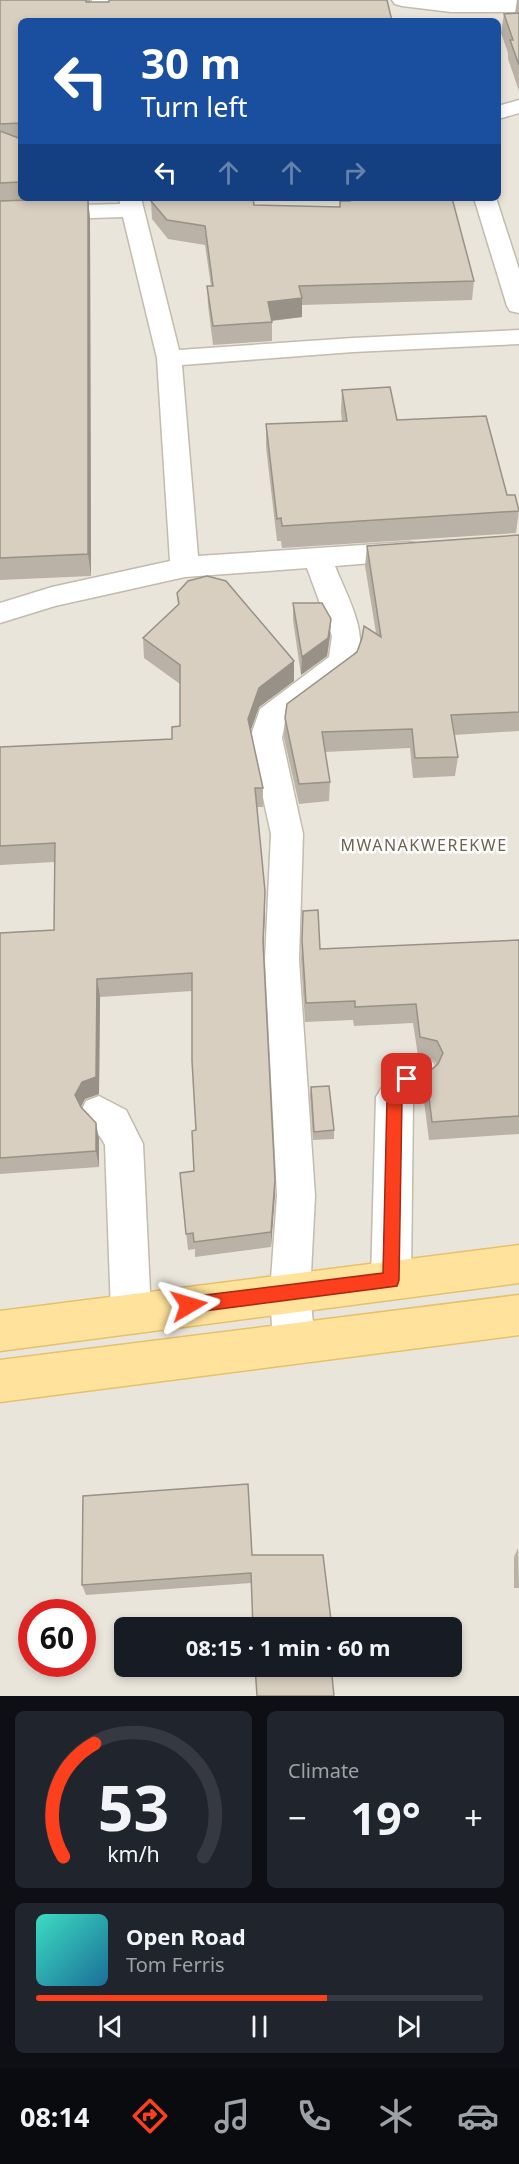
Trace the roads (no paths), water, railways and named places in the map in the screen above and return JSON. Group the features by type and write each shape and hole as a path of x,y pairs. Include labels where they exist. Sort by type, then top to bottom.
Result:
{"main road":[{"path":"0,1331 519,1264"},
{"path":"0,1381 519,1315"}],"street":[{"path":"99,18 102,0"},
{"path":"400,18 400,0 449,9 519,6"},
{"path":"501,112 519,106"},
{"path":"486,201 519,306"},
{"path":"0,214 132,204 169,358 185,567"},
{"path":"169,358 353,345 519,337"},
{"path":"0,613 52,597 185,567 436,550"},
{"path":"294,1343 290,1293 296,1196 282,960 287,834 266,738 271,717 343,662 347,636 317,557"},
{"path":"391,1280 395,1097 407,1079 420,1073"},
{"path":"99,1113 113,1122 124,1144 131,1313"}],"district":[{"name":"MWANAKWEREKWE","path":"424,845"}]}
